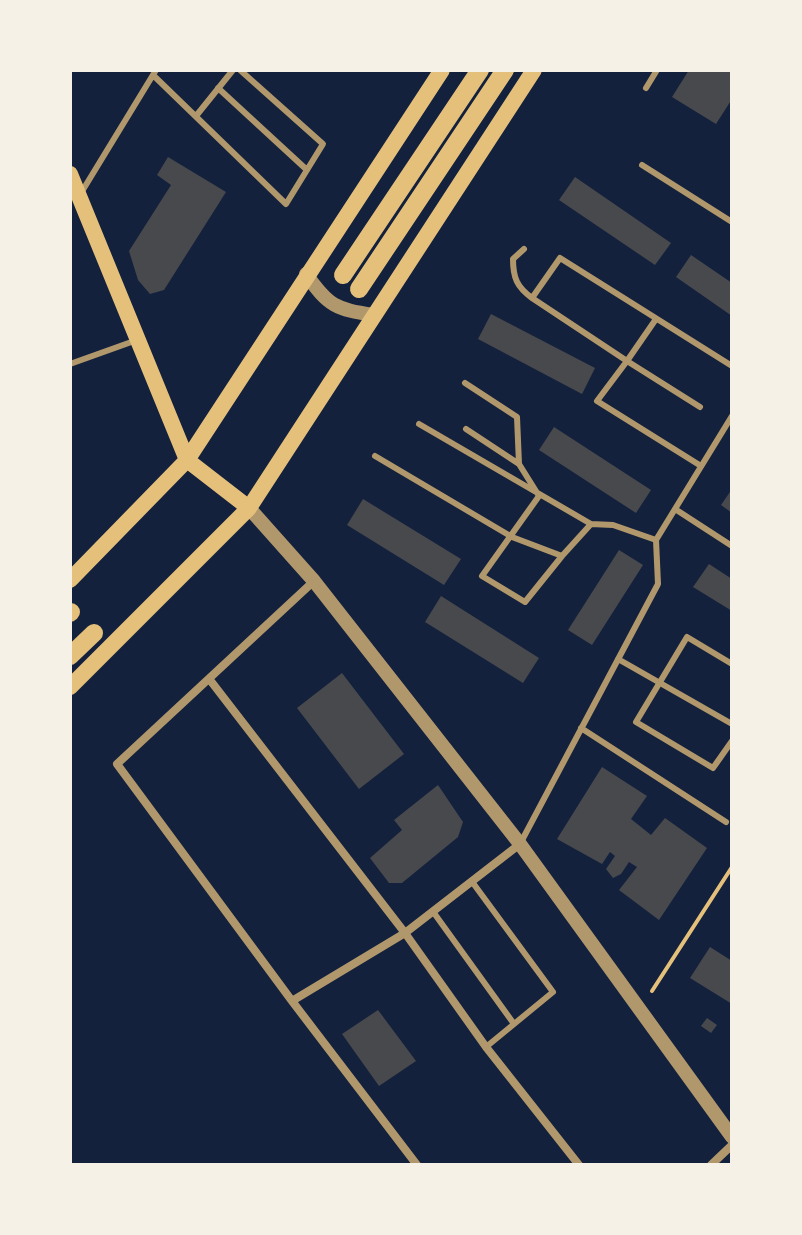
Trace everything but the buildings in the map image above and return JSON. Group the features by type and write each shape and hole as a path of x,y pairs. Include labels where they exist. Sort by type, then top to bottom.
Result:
{"main road":[{"path":"70,580 187,460 442,70"},
{"path":"343,275 480,70"},
{"path":"359,289 505,70"},
{"path":"70,687 249,508 534,70"},
{"path":"70,174 187,460 249,508"},
{"path":"70,656 94,633"}],"street":[{"path":"306,274 322,297 341,310 374,315"},
{"path":"249,508 314,581 520,844 732,1137"},
{"path":"314,581 117,764 417,1165"},
{"path":"210,680 405,933 486,1047 579,1165"},
{"path":"292,1001 405,933 520,844"},
{"path":"711,1165 732,1145"}],"lane":[{"path":"196,116 233,70"},
{"path":"79,197 155,72 286,204 323,144 240,70"},
{"path":"646,88 657,70"},
{"path":"218,88 307,170"},
{"path":"642,165 732,222"},
{"path":"524,249 513,259 513,274 520,289 700,407"},
{"path":"532,298 560,258 732,366"},
{"path":"656,319 597,401 701,466"},
{"path":"70,364 137,340"},
{"path":"465,383 517,417 519,464"},
{"path":"520,844 658,584 656,540 732,416"},
{"path":"419,424 591,524 613,525 656,540"},
{"path":"466,429 519,464 539,496"},
{"path":"375,456 512,537 562,556"},
{"path":"539,496 482,576 525,602 591,524"},
{"path":"675,509 732,546"},
{"path":"732,664 687,637 636,722 713,768 732,741"},
{"path":"618,659 732,724"},
{"path":"581,728 726,822"},
{"path":"473,883 553,992 486,1047"},
{"path":"434,913 514,1024"}],"path":[{"path":"652,991 732,867"}]}
